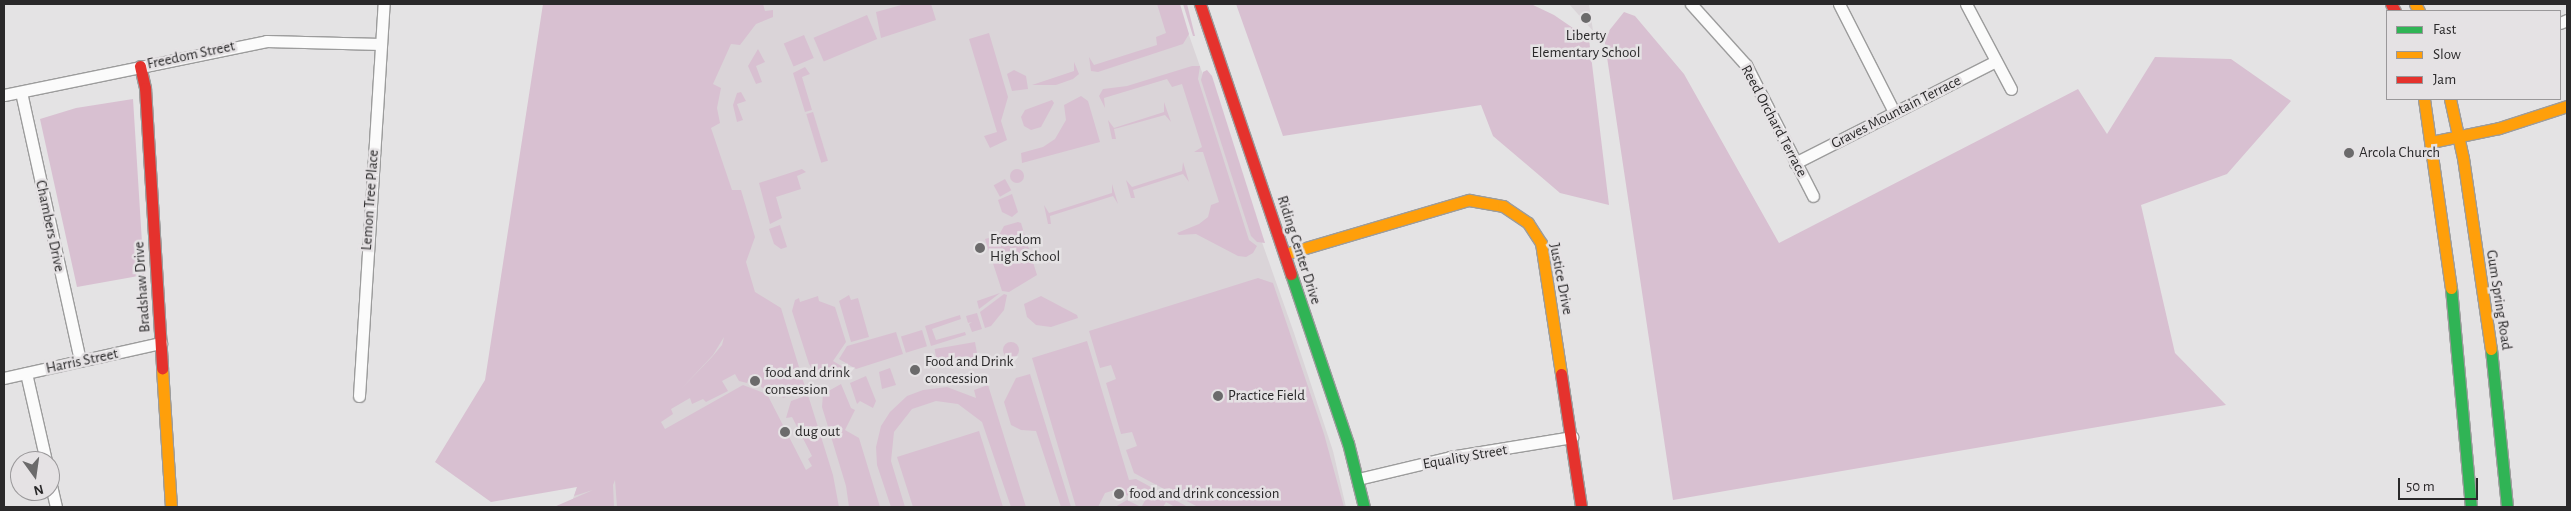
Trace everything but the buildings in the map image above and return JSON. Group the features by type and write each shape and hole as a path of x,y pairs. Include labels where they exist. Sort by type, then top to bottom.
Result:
{"street":[{"name":"Lemon Tree Place","path":"359,396 384,4"},
{"name":"Riding Center Drive","path":"1200,4 1285,254 1358,479 1364,507"},
{"name":"Reed Orchard Terrace","path":"1691,4 1746,65 1813,196"},
{"path":"1839,4 1894,112"},
{"path":"1966,4 2011,89"},
{"name":"Freedom Street","path":"4,95 266,41 381,44"},
{"name":"Graves Mountain Terrace","path":"1795,163 1996,61"},
{"name":"Bradshaw Drive","path":"140,66 144,88 171,507"},
{"name":"Chambers Drive","path":"21,92 80,361"},
{"path":"2424,100 2457,331 2471,507"},
{"name":"Gum Spring Road","path":"2450,100 2458,137 2498,394 2508,507"},
{"path":"2431,142 2458,137 2567,106"},
{"name":"Justice Drive","path":"1285,254 1469,200 1503,206 1528,223 1541,243 1572,437 1581,507"},
{"name":"Harris Street","path":"4,378 161,343"},
{"path":"26,373 44,451"},
{"name":"Equality Street","path":"1358,479 1450,456 1572,437"}],"shaded area":[{"path":"543,4 763,4 765,11 773,10 773,17 756,24 740,45 731,44 713,84 721,88 717,108 720,123 711,128 732,190 741,190 755,237 746,262 755,292 781,308 806,390 783,398 776,386 767,390 761,387 762,378 750,375 747,383 739,381 735,374 722,381 728,391 706,402 703,399 692,404 690,398 671,409 673,414 661,422 665,429 743,385 767,394 806,470 812,466 808,459 812,456 792,417 786,418 791,401 808,395 833,475 839,507 617,507 615,480 613,485 614,507 554,507 593,490 574,496 577,487 491,502 435,462 485,380","holes":["724,337 722,345 712,357 681,389 713,355"]},
{"name":"Freedom High School","path":"717,4 1178,4 1294,333 1333,451 1346,507 570,507 600,423"},
{"path":"905,4 931,4 936,20 881,38 876,12"},
{"path":"1157,4 1180,4 1189,34 1183,44 1098,72 1091,71 1089,57 1094,65 1157,45 1156,37 1166,33"},
{"path":"1183,4 1187,4 1195,36 1193,36"},
{"path":"1236,4 1531,4 1554,15 1589,39 1609,205 1560,193 1493,136 1481,105 1283,136"},
{"name":"Liberty Elementary School","path":"1569,4 1589,4 1593,31"},
{"path":"1624,12 1635,16 1684,74 1779,243 2078,89 2107,134 2155,57 2231,59 2291,101 2227,174 2141,205 2175,353 2226,405 1673,500 1604,37"},
{"path":"867,15 877,39 824,62 814,38"},
{"path":"989,33 1008,97 1001,121 1007,140 990,148 984,136 997,132 969,39"},
{"path":"804,35 814,58 794,67 784,44"},
{"path":"758,49 765,62 756,66 762,82 756,84 748,66"},
{"path":"1074,62 1079,74 1073,79 1056,85 1032,85 1074,71"},
{"path":"1192,66 1200,66 1198,79 1249,240 1257,246 1253,253 1246,257 1238,256 1196,234 1179,235 1177,233 1199,224 1208,217 1211,205 1219,202 1203,152 1194,152 1202,147 1182,84 1172,87 1167,79 1104,98 1105,108 1099,96 1103,89 1127,86"},
{"path":"805,67 810,74 802,77 812,110 805,112 793,73"},
{"path":"1014,70 1026,76 1028,89 1012,91 1007,74"},
{"path":"1207,70 1212,76 1265,243 1257,242 1251,236 1201,80 1203,72"},
{"path":"741,92 746,101 737,104 743,120 737,122 733,105 737,93"},
{"path":"1081,96 1088,101 1100,142 1022,163 1021,153 1043,147 1055,139 1066,120 1064,105"},
{"path":"133,99 144,275 77,287 40,119 76,108"},
{"path":"1052,100 1054,103 1041,127 1031,130 1024,126 1021,117 1025,110"},
{"path":"1164,102 1171,122 1165,115 1114,129 1116,139 1112,139 1108,120 1114,128 1164,112"},
{"path":"813,112 828,161 821,163 806,114"},
{"path":"1183,162 1189,182 1183,174 1133,190 1135,198 1131,198 1126,180 1132,187 1182,171"},
{"path":"802,169 806,172 797,176 801,189 776,197 782,218 770,224 759,183"},
{"path":"1017,169 1022,171 1024,176 1022,181 1017,183 1012,181 1010,176 1012,171"},
{"path":"1005,179 1011,190 1000,197 994,185"},
{"path":"1112,184 1118,204 1113,196 1050,216 1051,224 1048,224 1044,205 1049,213 1112,193"},
{"path":"1012,194 1018,212 1012,217 1002,212 998,200"},
{"path":"1018,222 1021,223 1037,275 1009,292 1002,291 985,239 999,235 1004,226"},
{"path":"780,225 787,247 781,249 774,244 769,229"},
{"path":"1258,278 1273,283 1324,434 1344,507 1198,507 1134,473 1126,450 1137,446 1132,432 1121,434 1106,383 1116,379 1111,365 1100,368 1089,331"},
{"path":"1000,293 987,303 979,309 977,301"},
{"path":"1004,294 1007,295 1004,310 991,326 985,328 980,312"},
{"path":"849,295 851,300 858,298 869,337 851,342 839,301"},
{"path":"818,296 819,301 835,307 846,342 833,361 850,371 825,378 816,375 809,364 792,311 795,300 799,298 800,302"},
{"path":"1041,296 1077,315 1078,318 1051,327 1036,325 1027,317 1024,304"},
{"path":"977,313 982,329 972,332 969,324 972,322 968,323 966,316"},
{"path":"960,315 961,319 932,329 936,340 965,332 966,335 931,346 925,326"},
{"path":"922,330 927,346 906,353 901,336"},
{"path":"896,332 903,354 856,369 839,359 847,346"},
{"path":"1087,341 1129,480 1136,479 1188,507 1175,507 1166,502 1163,507 1142,506 1148,495 1135,488 1127,496 1121,488 1105,493 1098,507 1076,507 1032,358"},
{"path":"975,342 978,359 938,366 935,349"},
{"path":"1011,342 1017,344 1019,350 1017,356 1011,358 1005,356 1003,350 1005,344"},
{"path":"890,368 896,385 882,389 879,372"},
{"path":"1030,374 1071,507 1061,507 1036,431 1021,430 1011,425 1004,402 1016,378"},
{"path":"866,376 876,401 873,408 860,401 857,404 850,383"},
{"path":"841,384 851,408 855,410 845,430 859,438 880,507 849,507 846,486 822,407 823,394"},
{"path":"988,385 1026,507 1011,507 982,422 958,404 936,401 912,409 894,432 891,461 905,507 891,507 877,465 876,447 881,426 890,412 907,396 923,390 947,387 976,398 974,390"},
{"path":"979,431 1003,507 913,507 897,457"},
{"path":"1127,500 1141,507 1115,507"}],"traffic: fast":[{"path":"1291,274 1348,443 1364,507"},
{"path":"2451,288 2471,507"},
{"path":"2491,349 2507,507"}],"traffic: slow":[{"path":"2415,4 2418,10"},
{"path":"2424,100 2451,288"},
{"path":"2450,100 2463,158 2491,349"},
{"path":"2431,142 2499,128 2567,106"},
{"path":"1285,254 1469,200 1503,206 1528,223 1541,243 1561,374"},
{"path":"162,368 171,507"}],"traffic: jam":[{"path":"1200,4 1291,274"},
{"path":"2391,4 2394,10"},
{"path":"140,66 145,88 162,368"},
{"path":"1561,374 1581,507"}],"place":[{"name":"Liberty Elementary School","path":"1586,18"},
{"name":"Arcola Church","path":"2349,153"},
{"name":"Freedom High School","path":"980,248"},
{"name":"Food and Drink concession","path":"915,370"},
{"name":"food and drink consession","path":"755,381"},
{"name":"Practice Field","path":"1218,396"},
{"name":"dug out","path":"785,432"},
{"name":"food and drink concession","path":"1119,494"}]}
